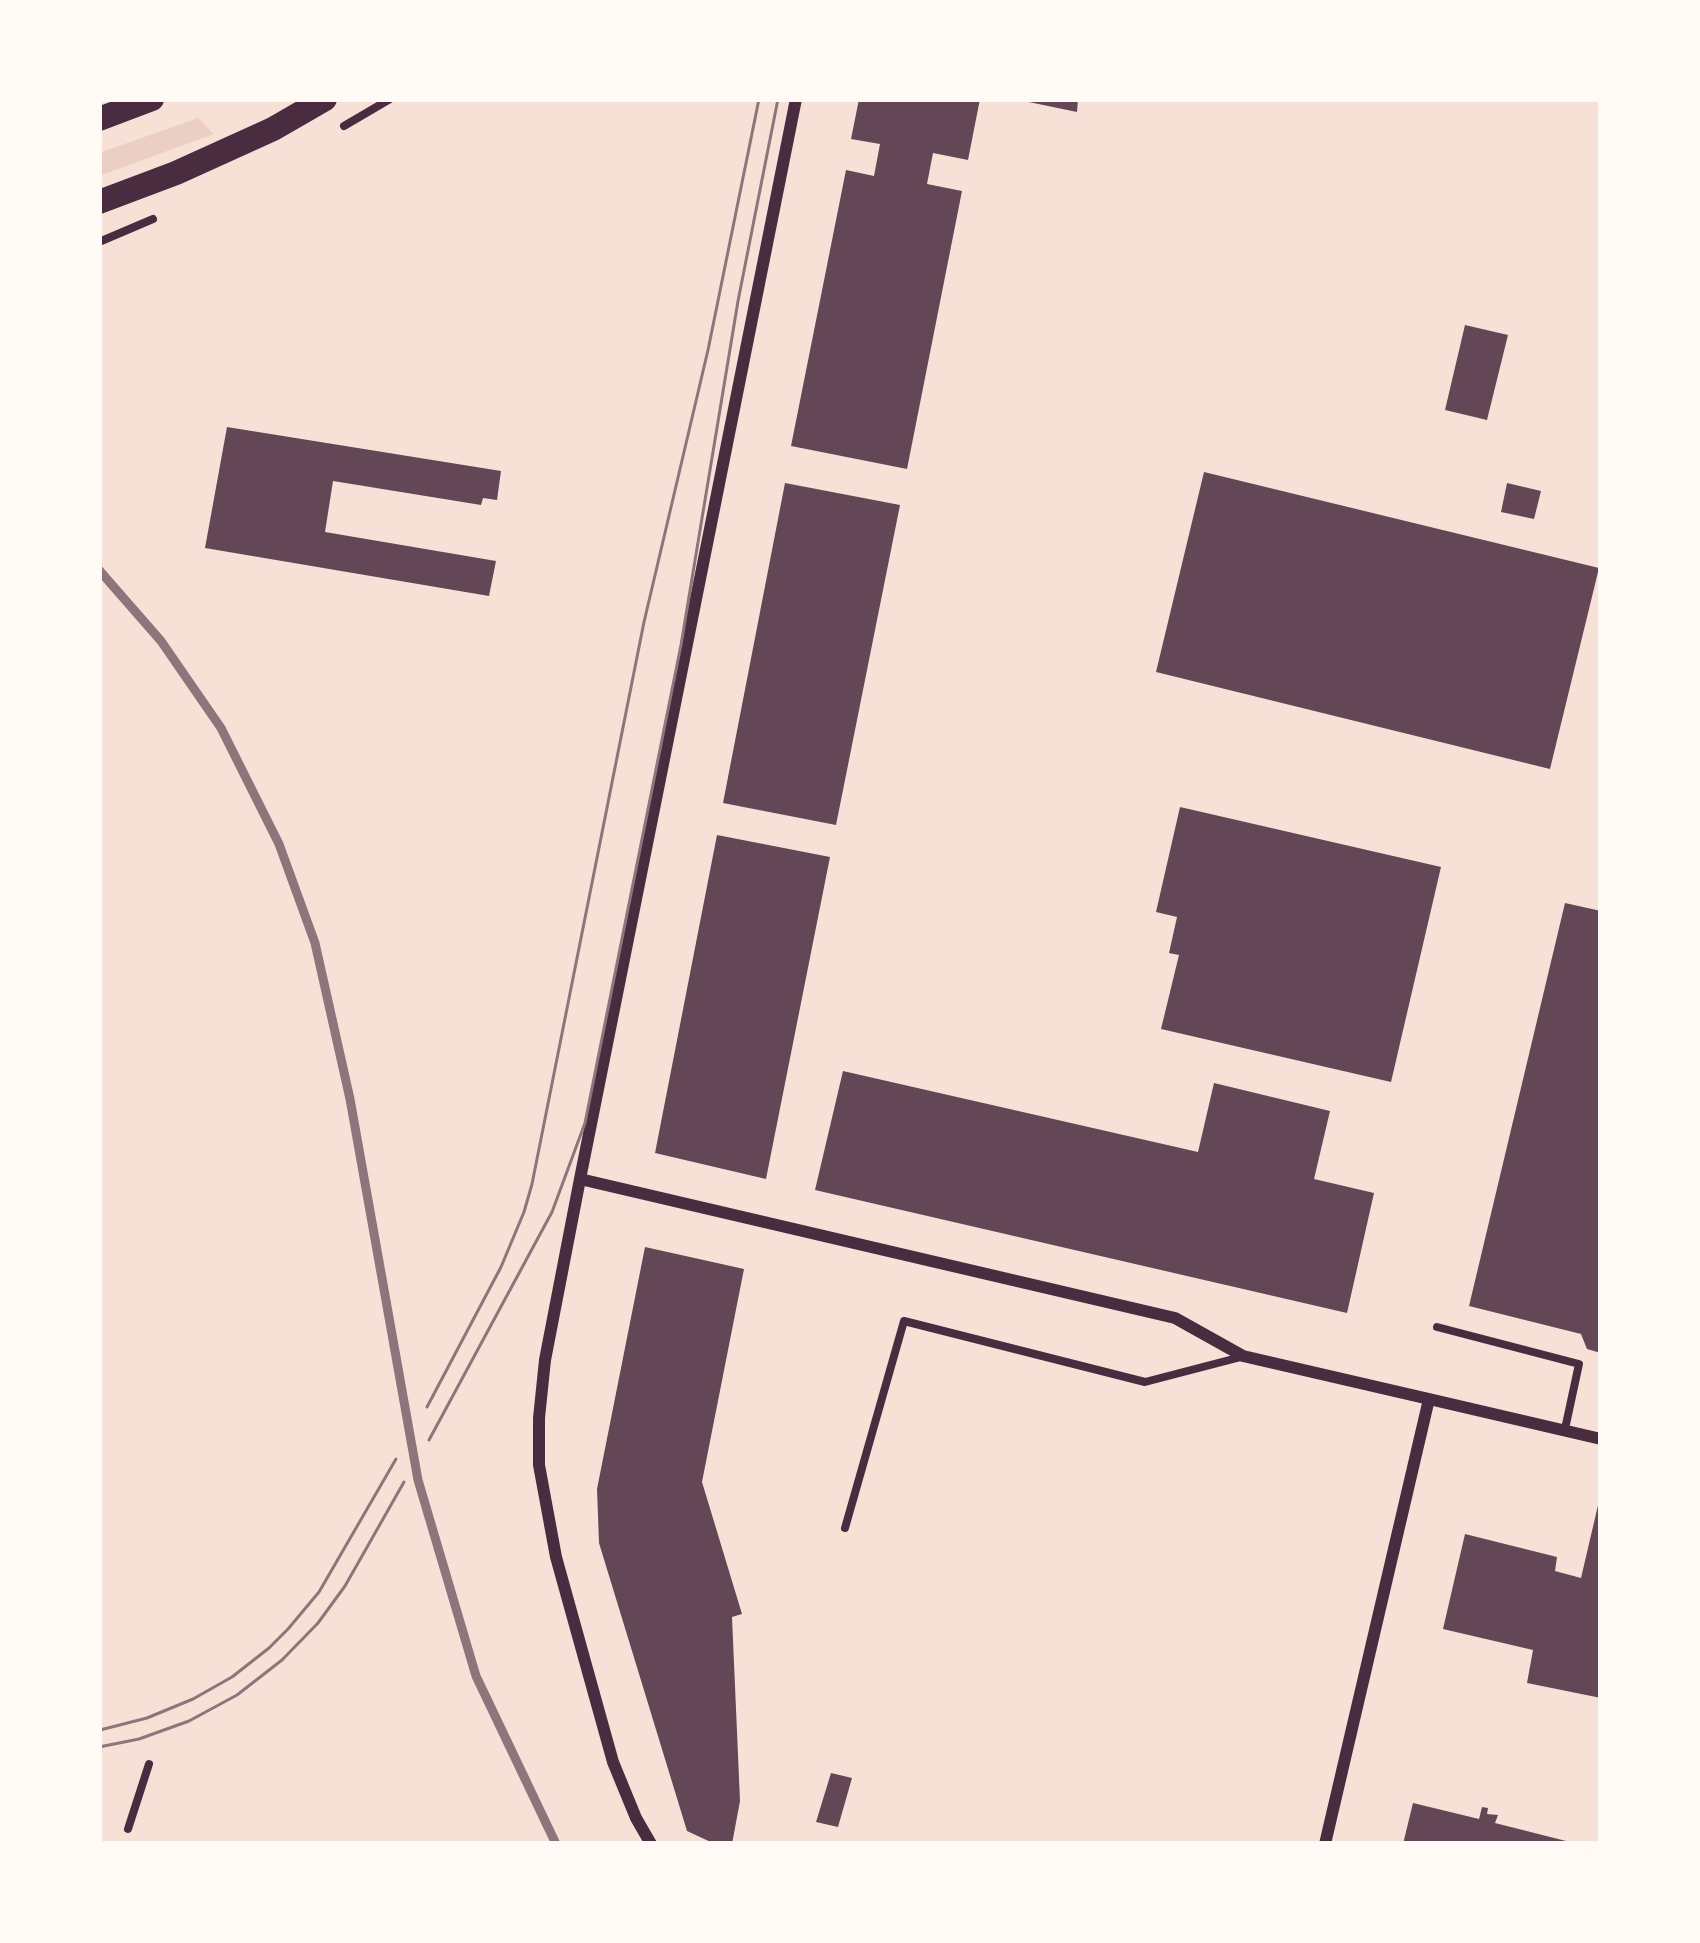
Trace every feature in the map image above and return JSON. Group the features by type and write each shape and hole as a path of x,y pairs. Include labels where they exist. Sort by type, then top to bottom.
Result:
{"main road":[{"path":"99,119 152,99"},
{"path":"99,202 273,129 325,99"}],"street":[{"path":"651,1844 613,1762 562,1577 539,1465 539,1418 545,1360 580,1179 796,99"},
{"path":"580,1179 1175,1318 1243,1356 1601,1439"},
{"path":"1325,1844 1429,1400"}],"lane":[{"path":"845,1528 904,1321 1145,1382 1243,1356"},
{"path":"1437,1327 1580,1364 1565,1431"},
{"path":"128,1829 149,1765"}],"shaded area":[{"path":"198,118 214,134 99,176 99,153"}],"building":[{"path":"859,99 980,99 968,160 933,153 927,184 962,191 907,469 791,446 846,170 874,176 880,144 851,139"},
{"path":"1078,99 1077,112 1024,101"},
{"path":"1465,325 1508,335 1487,420 1445,410"},
{"path":"227,427 501,471 497,500 483,498 481,505 333,481 325,532 496,561 489,596 205,548"},
{"path":"1204,472 1599,568 1550,769 1156,672"},
{"path":"785,483 900,505 836,825 723,803"},
{"path":"1507,483 1541,491 1534,519 1501,512"},
{"path":"1180,807 1441,867 1391,1082 1161,1029 1179,955 1169,953 1177,917 1156,912"},
{"path":"717,835 830,857 766,1179 655,1153"},
{"path":"1565,903 1601,911 1601,1353 1587,1349 1581,1334 1469,1306"},
{"path":"843,1071 1198,1152 1214,1083 1330,1111 1314,1179 1374,1193 1347,1313 815,1190"},
{"path":"645,1247 744,1269 702,1482 742,1614 732,1617 740,1801 732,1844 715,1844 687,1831 599,1543 597,1489"},
{"path":"1599,1501 1601,1698 1527,1683 1533,1650 1443,1629 1465,1534 1557,1557 1555,1571 1581,1578"},
{"path":"831,1773 852,1778 838,1827 816,1822"},
{"path":"1413,1803 1479,1819 1482,1807 1488,1808 1487,1814 1498,1815 1495,1823 1578,1844 1403,1844"}],"tram line":[{"path":"427,1407 501,1267 532,1184 644,622 708,350 759,99"},
{"path":"429,1440 552,1212 585,1123 681,645 738,301 778,99"},
{"path":"100,1730 193,1699 269,1648 319,1592 396,1459"},
{"path":"99,1747 189,1721 237,1695 282,1660 345,1586 404,1482"}],"railway":[{"path":"99,570 161,641 221,728 279,844 315,943 350,1099 418,1480 476,1676 556,1844"}]}
